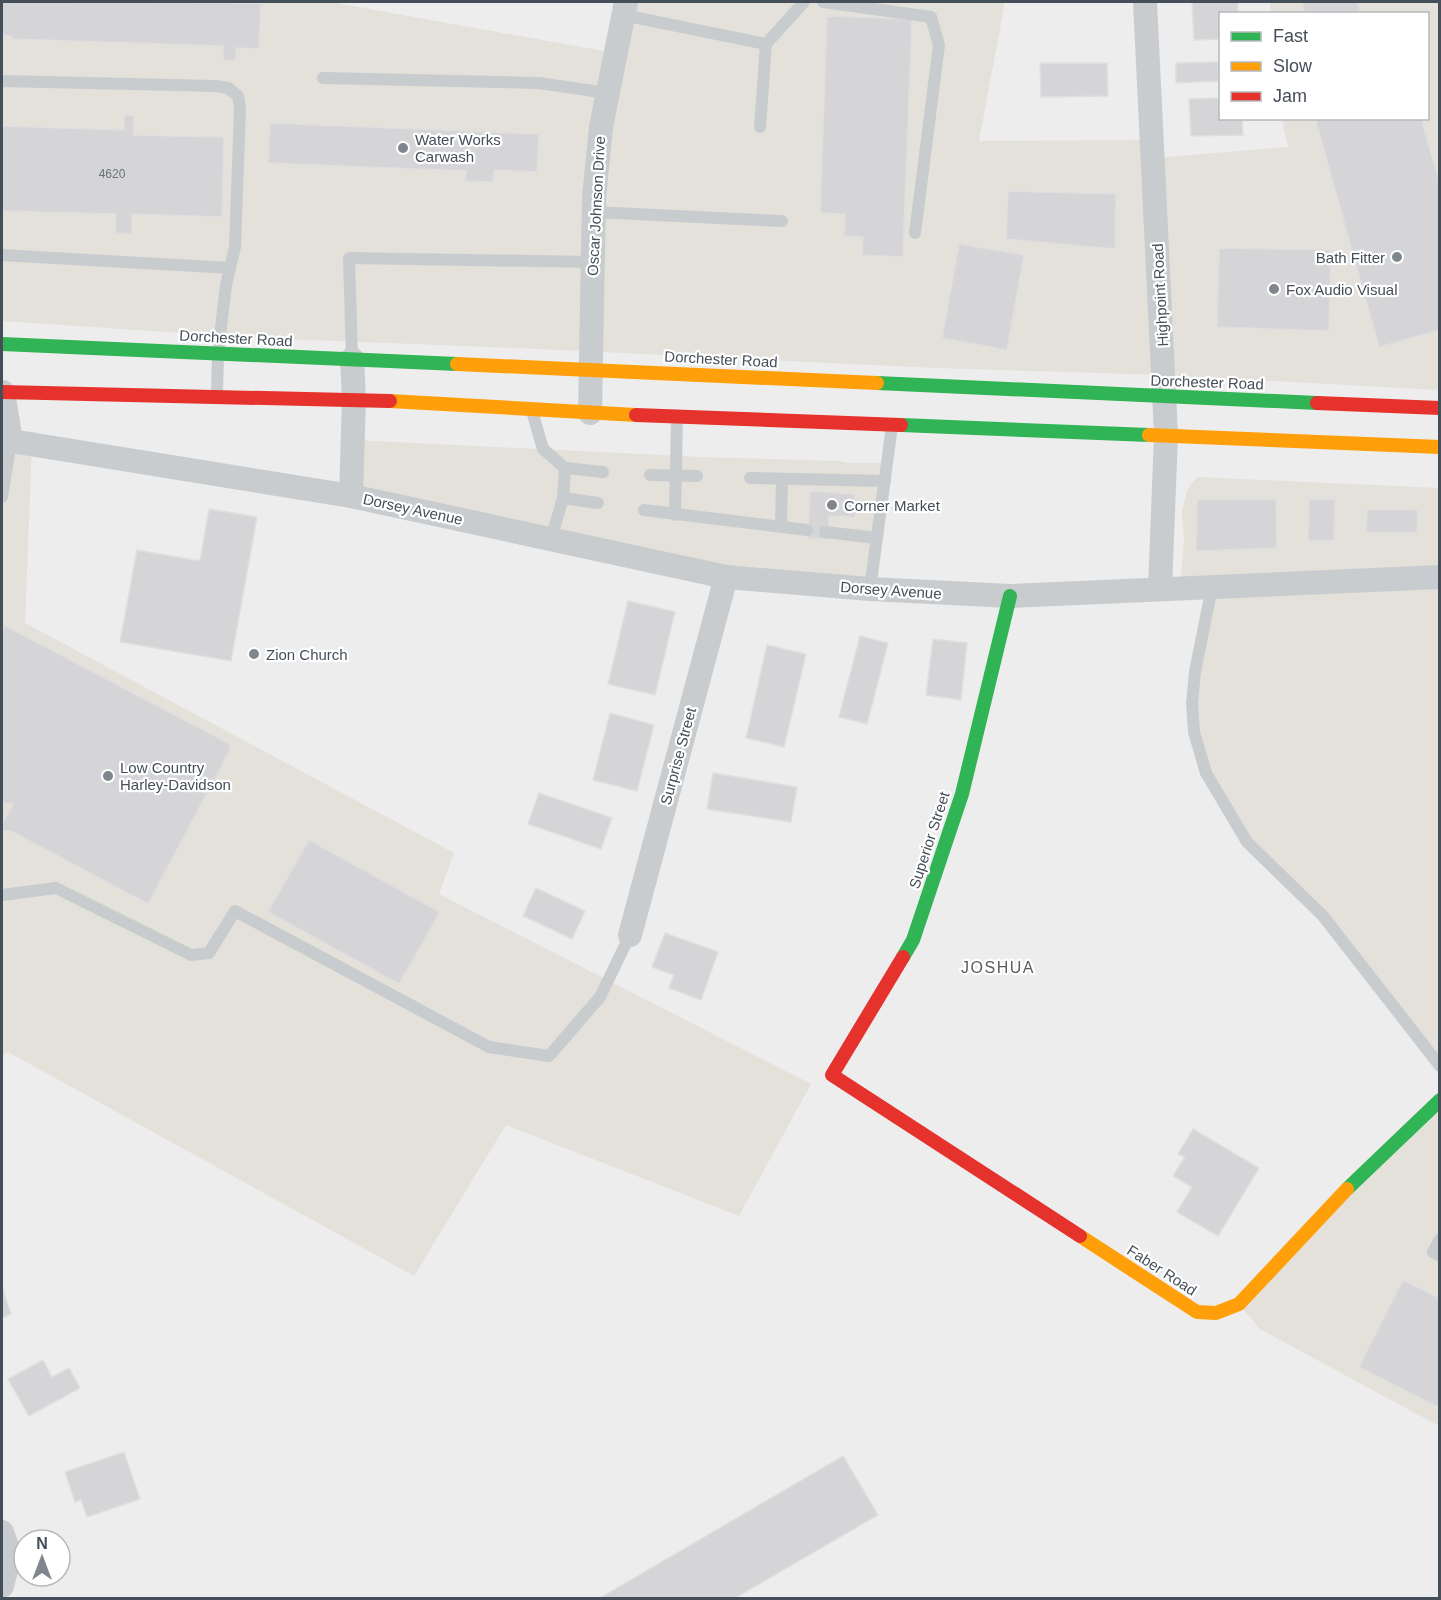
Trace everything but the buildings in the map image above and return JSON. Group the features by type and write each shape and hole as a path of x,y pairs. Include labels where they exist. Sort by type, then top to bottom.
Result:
{"main road":[{"name":"Dorchester Road","path":"2,344 1440,408"},
{"path":"2,392 354,399 590,413 1440,447"},
{"name":"Superior Street","path":"832,1075 913,940 962,794 1010,596"},
{"name":"Faber Road","path":"832,1075 1197,1312 1216,1313 1239,1304 1348,1188 1440,1100"}],"street":[{"name":"Highpoint Road","path":"1145,2 1166,435 1160,589"},
{"name":"Oscar Johnson Drive","path":"590,413 594,212 601,127 625,8"},
{"name":"Dorsey Avenue","path":"351,496 354,399 352,359"},
{"path":"2,392 10,441"},
{"name":"Dorsey Avenue","path":"10,441 351,496 726,577 870,589 1010,596 1440,577"},
{"name":"Surprise Street","path":"630,935 726,577"},
{"path":"2,1532 10,1555 4,1581"}],"lane":[{"path":"760,127 766,44 804,2"},
{"path":"823,2 931,17 939,45 915,233"},
{"path":"625,8 766,44"},
{"path":"323,78 539,83 607,93"},
{"path":"2,81 216,86 228,88 238,96 240,108 235,247 226,285 218,353 217,397"},
{"path":"594,212 782,221"},
{"path":"2,255 230,268"},
{"path":"352,359 349,258 593,262"},
{"path":"532,409 543,449 566,468 603,472"},
{"path":"675,515 677,416"},
{"path":"870,589 892,424"},
{"path":"2,497 10,441"},
{"path":"551,539 562,498 566,468"},
{"path":"650,475 697,476"},
{"path":"750,478 885,482"},
{"path":"781,527 782,478"},
{"path":"562,498 597,503"},
{"path":"644,510 807,530"},
{"path":"825,532 877,538"},
{"path":"1212,587 1195,672 1192,703 1194,732 1206,773 1247,842 1323,916 1440,1066"},
{"path":"2,895 56,888 191,955 209,953 235,911 489,1047 549,1056 600,997 630,935"},
{"path":"1440,1239 1433,1252 1440,1256"}],"shaded area":[{"path":"2,2 330,2 615,53 626,2 1005,2 979,141 1152,140 1153,158 1288,147 1282,120 1429,120 1429,12 1270,12 1270,2 1439,2 1439,390 1164,375 936,368 257,338 2,321"},
{"path":"2,431 38,432 32,444 25,623 454,853 439,894 811,1084 739,1216 506,1125 414,1276 8,1052 2,1056"},
{"path":"353,440 702,457 887,463 870,589 821,585 351,496"},
{"path":"1197,477 1439,488 1439,577 1180,589 1184,539 1182,513 1187,490"},
{"path":"1439,579 1439,1066 1323,916 1247,842 1206,773 1194,732 1210,590"},
{"path":"1439,1100 1439,1426 1260,1329 1239,1304"}],"traffic: fast":[{"path":"2,344 457,364"},
{"path":"877,383 1317,403"},
{"path":"901,425 1149,435"},
{"path":"903,957 913,940 962,794 1010,596"},
{"path":"1347,1189 1440,1100"}],"traffic: slow":[{"path":"457,364 877,383"},
{"path":"390,401 636,415"},
{"path":"1149,435 1440,447"},
{"path":"1080,1236 1197,1312 1216,1313 1239,1304 1347,1189"}],"traffic: jam":[{"path":"2,392 390,401"},
{"path":"1317,403 1440,408"},
{"path":"636,415 901,425"},
{"path":"903,957 832,1075 1080,1236"}],"place":[{"name":"Water Works Carwash","path":"403,148"},
{"name":"Bath Fitter","path":"1397,257"},
{"name":"Fox Audio Visual","path":"1274,289"},
{"name":"Corner Market","path":"832,505"},
{"name":"Zion Church","path":"254,654"},
{"name":"Low Country Harley-Davidson","path":"108,776"}],"district":[{"name":"JOSHUA","path":"998,967"}]}
